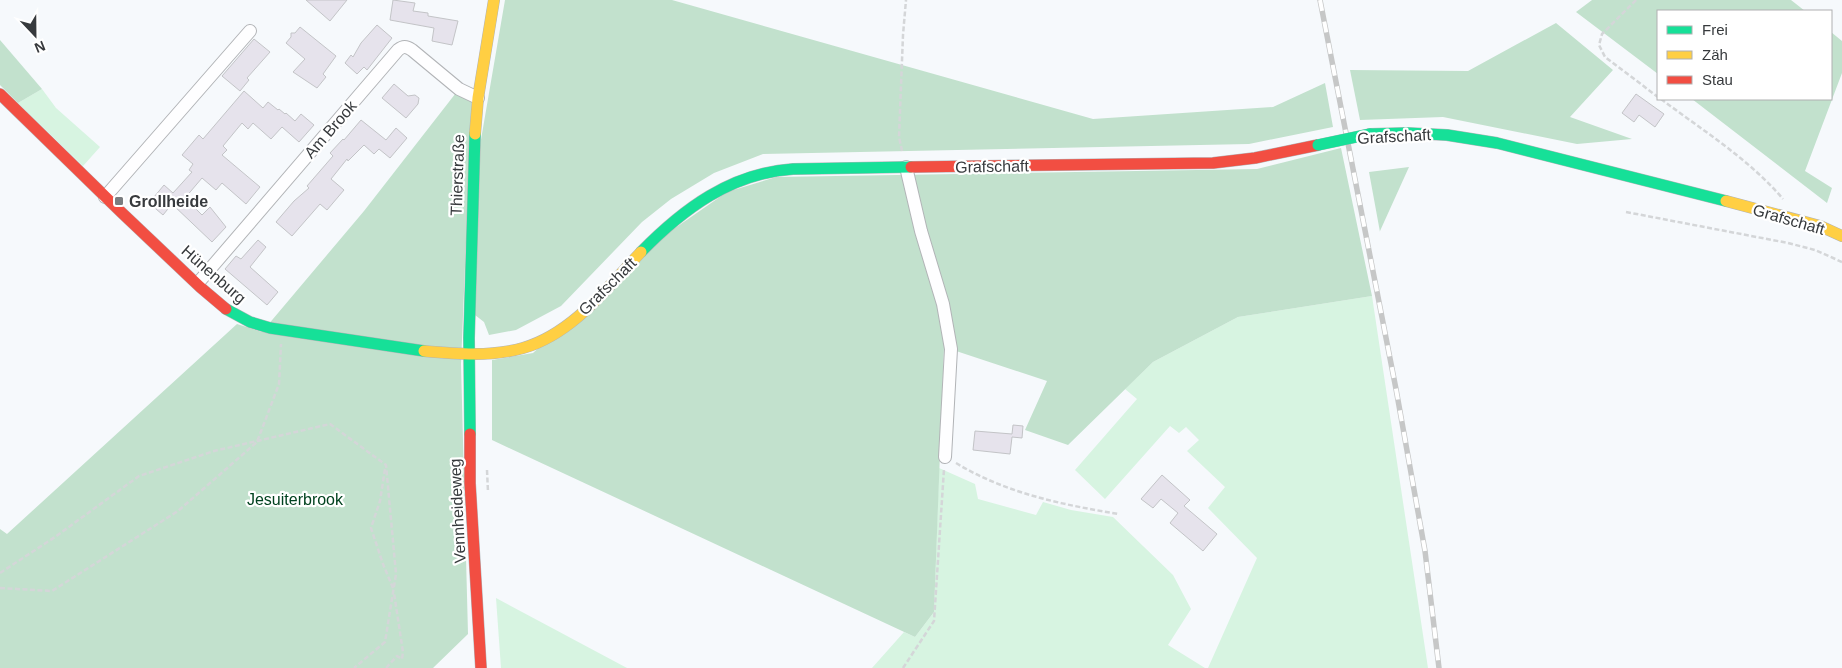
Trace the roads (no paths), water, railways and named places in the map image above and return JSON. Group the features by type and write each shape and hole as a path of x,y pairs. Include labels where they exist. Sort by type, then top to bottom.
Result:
{"street":[{"name":"Thierstraße","path":"469,353 473,155 478,98 494,0"},
{"path":"105,197 250,30"},
{"name":"Am Brook","path":"198,283 402,47 408,47 459,89 478,98"},
{"name":"Hünenburg","path":"0,94 105,197 198,283 242,319 282,329 430,351 469,353"},
{"name":"Grafschaft","path":"469,353 514,350 534,344 555,334 588,307 662,230 692,205 723,187 748,177 778,171 906,167 1213,163 1256,158 1370,134 1407,132 1497,142 1788,217 1820,226 1842,236"},
{"path":"906,167 921,231 943,304 951,349 945,457"},
{"name":"Vennheideweg","path":"469,353 470,483 481,668"}],"railway":[{"path":"1320,0 1396,389 1425,551 1439,668"}],"place":[{"name":"Grollheide","path":"119,201"}],"park label":[{"name":"Jesuiterbrook","path":"295,499"}]}
